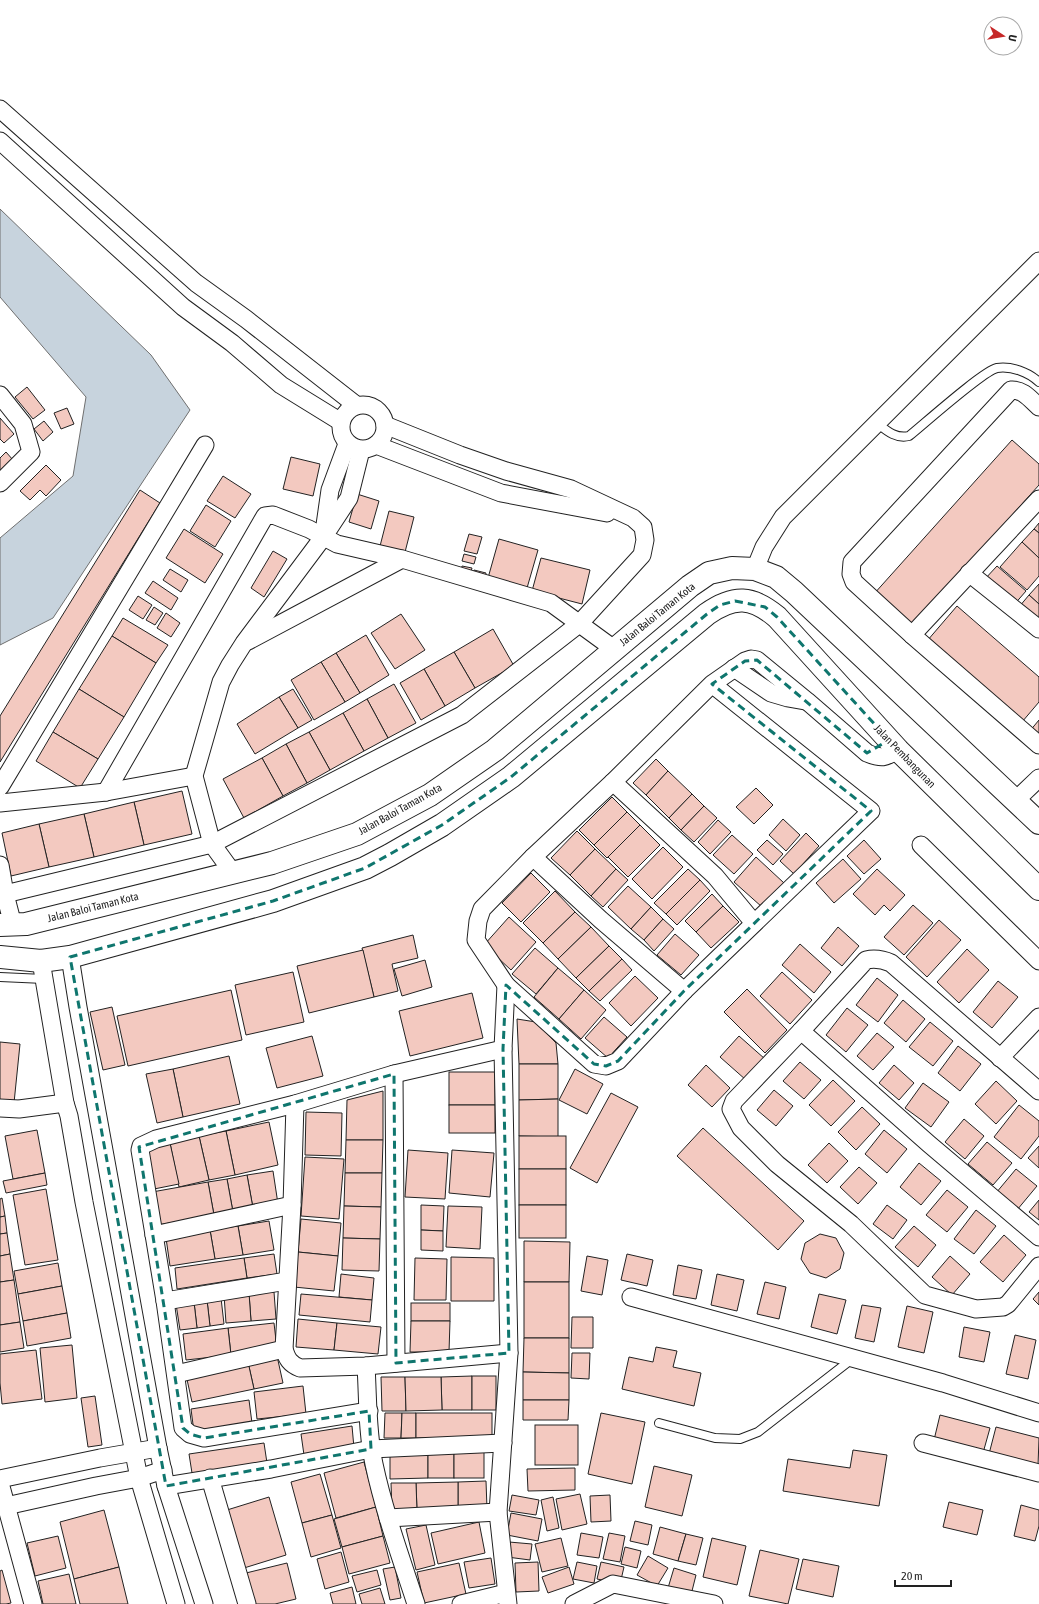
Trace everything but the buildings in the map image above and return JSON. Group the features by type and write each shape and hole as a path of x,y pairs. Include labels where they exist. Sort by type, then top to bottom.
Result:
{"highway":[{"name":"Jalan Baloi Taman Kota","path":"6,925 26,924 272,863 357,834 430,795 495,750 690,586 709,573 732,568 755,569 776,577 783,582 1016,800"},
{"name":"Jalan Pembangunan","path":"501,784 511,778 707,614 720,605 735,601 750,601 765,607 776,617 894,745 1039,889"},
{"path":"0,957 42,970 70,957 273,901 365,868 442,825 501,784 481,759"},
{"path":"1016,800 1039,823"}],"street":[{"path":"0,109 196,283 246,319 356,405"},
{"path":"0,141 183,307 232,343 281,385 341,422"},
{"path":"755,569 764,547 783,517 1039,261"},
{"path":"1039,407 1019,391 1011,390 852,562 851,574 854,582 912,635 1039,745"},
{"path":"0,395 22,424 31,452 0,483"},
{"path":"233,873 212,844 194,776 221,682 230,665 244,643 324,536 330,490 361,446 381,440 384,433 385,425 383,417 372,406 364,404 356,405 349,409 344,414 341,422 340,430 342,437 361,446 501,493 633,518"},
{"path":"5,894 212,844 462,715 579,624 642,555 645,548 643,527 633,518 571,489 506,471 460,455 385,425"},
{"path":"0,787 205,445"},
{"path":"912,635 1039,499"},
{"path":"106,792 265,516 273,515 309,529 337,544 402,559 551,603 614,649"},
{"path":"244,643 402,559"},
{"path":"969,573 1039,629"},
{"path":"712,684 871,811 684,991 618,1061 606,1066 594,1064 506,985 476,940 478,921 482,909 533,857 613,782 712,684 745,661 751,659 757,660 807,701 867,754 878,758 886,757 894,745"},
{"path":"0,803 106,792 194,776"},
{"path":"1016,800 1039,778"},
{"path":"613,782 715,876 754,923"},
{"path":"921,845 1039,961"},
{"path":"533,857 601,920 684,991"},
{"path":"0,865 5,894 6,925"},
{"path":"70,957 79,1015 158,1448 165,1478 204,1604"},
{"path":"1039,1092 891,963 881,959 866,960 734,1101 731,1109 741,1128 772,1158 851,1224 925,1295 976,1309 1003,1307 1008,1304 1039,1266"},
{"path":"42,970 65,1103 69,1116 84,1202 133,1451 139,1478 176,1604"},
{"path":"461,1604 507,1599 498,1512 509,1353 503,1049 506,985"},
{"path":"1000,1058 1039,1017"},
{"path":"801,1030 929,1144 1039,1237"},
{"path":"368,1411 204,1438 190,1434 183,1428 165,1301 140,1150 141,1146 156,1139 295,1104 394,1074 503,1049"},
{"path":"394,1074 396,1364"},
{"path":"0,1108 19,1109 65,1103"},
{"path":"295,1104 292,1205 284,1348 287,1359 292,1365 300,1368 366,1366 509,1353"},
{"path":"154,1235 292,1205"},
{"path":"165,1301 287,1281"},
{"path":"631,1297 943,1383 1039,1413"},
{"path":"176,1374 284,1348"},
{"path":"366,1366 371,1449 388,1518 416,1604"},
{"path":"923,1442 1039,1473"},
{"path":"6,1506 139,1478 210,1478 272,1469 371,1449 503,1443"},
{"path":"0,1479 133,1451 158,1448"},
{"path":"210,1478 247,1604"},
{"path":"0,1483 6,1506 5,1524 33,1604"},
{"path":"388,1518 498,1512"},
{"path":"574,1604 613,1584 714,1604"}],"lane":[{"path":"877,423 892,435 903,437 909,436 980,377 995,368 1010,368 1030,374 1039,382"},
{"path":"0,977 42,970"},
{"path":"659,1423 715,1438 740,1439 758,1432 853,1358"}],"highlighted area":[{"path":"735,601 765,607 777,617 889,740 867,753 757,660 745,661 712,684 871,811 684,991 618,1061 606,1066 594,1064 506,985 503,1049 509,1353 396,1363 394,1074 139,1147 183,1428 190,1434 204,1438 369,1411 371,1449 166,1486 70,957 273,901 365,868 442,825 511,777 707,614 720,605"}],"shaded area":[{"path":"0,209 151,355 190,410 53,618 0,645 0,538 73,476 86,397 0,297"}]}
